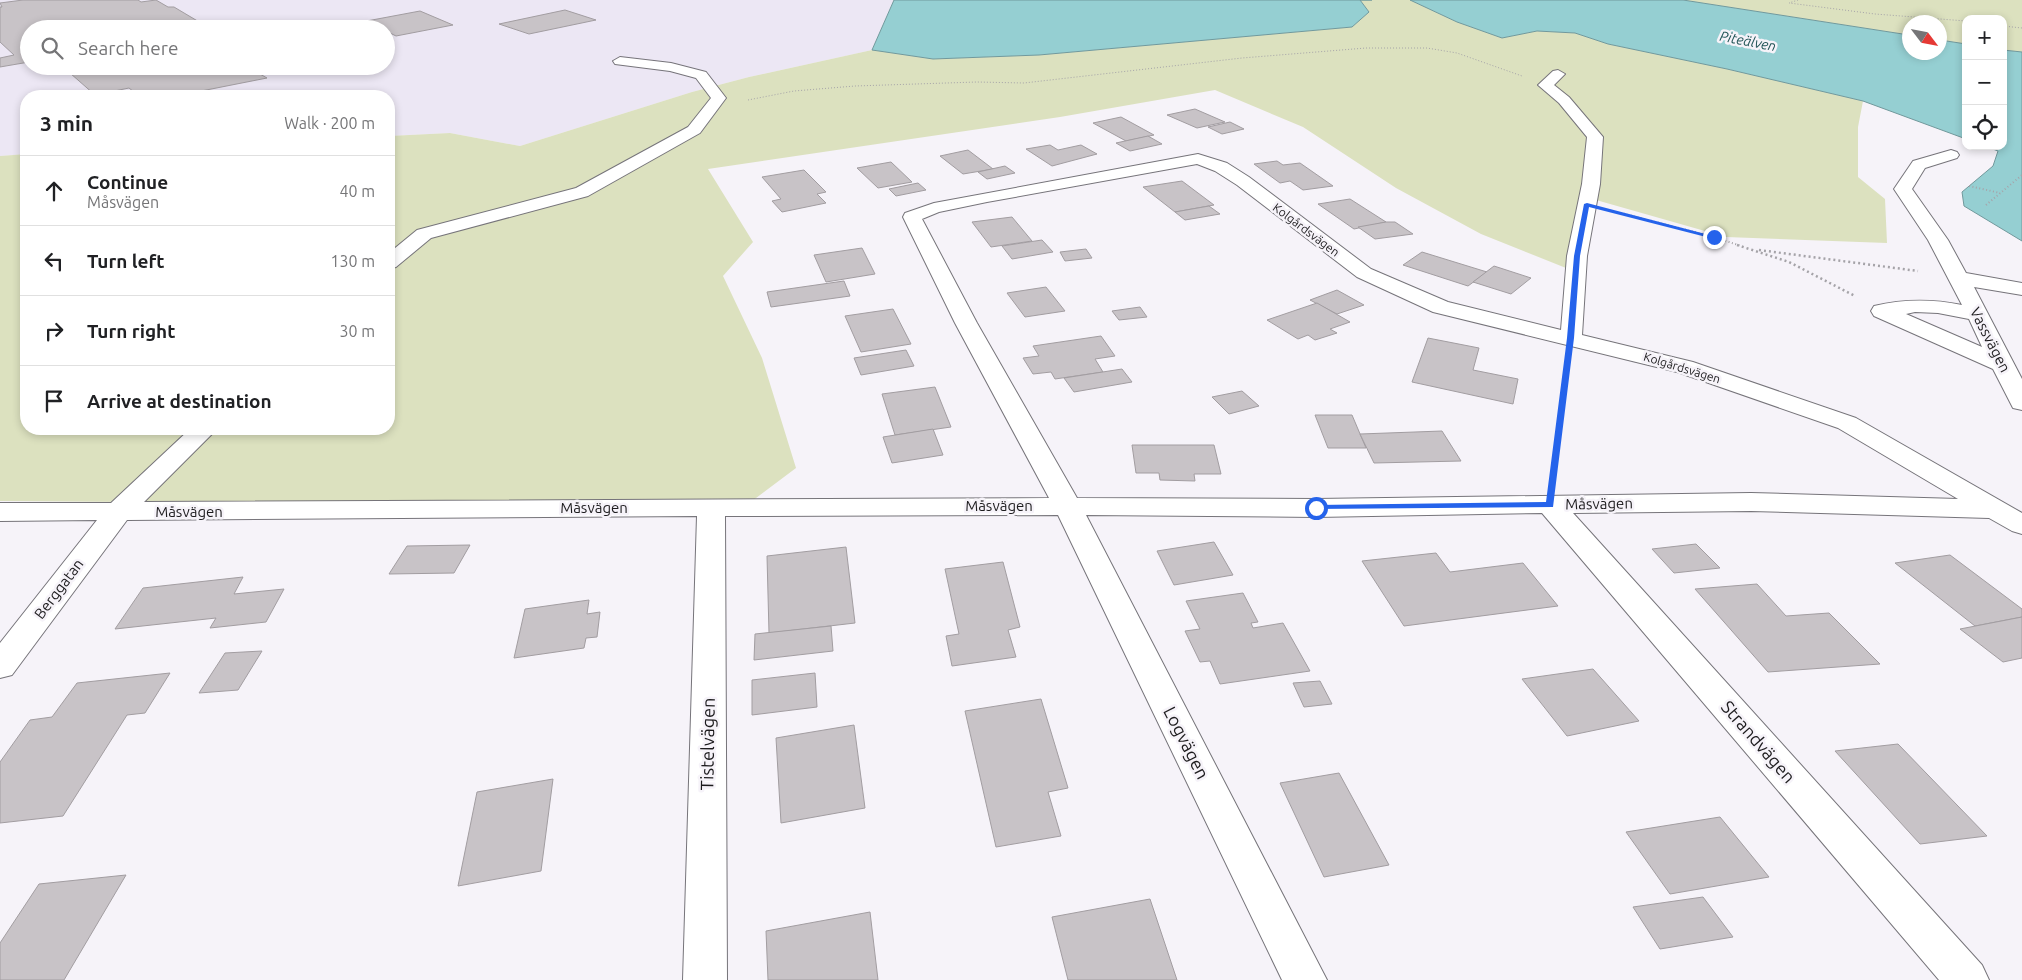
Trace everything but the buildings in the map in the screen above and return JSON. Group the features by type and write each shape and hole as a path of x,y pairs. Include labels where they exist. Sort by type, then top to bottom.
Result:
{"street":[{"path":"395,258 424,234 582,192 694,130 719,98 701,75 671,67 620,61"},
{"path":"1551,80 1564,100 1594,137 1591,184 1577,256 1571,338"},
{"name":"Vassvägen","path":"1951,156 1919,165 1903,189 1938,240 2022,403"},
{"name":"Kolgårdsvägen","path":"1068,506 966,323 912,216 934,208 978,199 1198,159 1221,167 1243,181 1364,273 1441,308 1685,367 1847,424 2010,508"},
{"path":"1959,278 2022,289"},
{"path":"1882,311 1914,306 1938,307 1977,314"},
{"path":"1882,311 2004,366"},
{"name":"Berggatan","path":"0,666 118,512 198,435"},
{"name":"Måsvägen","path":"0,512 711,507 1068,506 1316,508 1751,502 2010,508"},
{"name":"Strandvägen","path":"1550,505 1967,980"},
{"name":"Logvägen","path":"1068,506 1305,980"},
{"name":"Tistelvägen","path":"705,980 711,507"},
{"path":"2010,508 2022,525"}],"path":[{"path":"1798,0 1789,3 1875,14 1962,21"},
{"path":"2007,26 2022,28"},
{"path":"713,106 794,92 907,84 1024,83 1242,58 1366,48 1427,48 1457,53 1551,80"},
{"path":"1986,205 2022,175"},
{"path":"1969,186 2000,193"},
{"path":"1587,204 1714,237 1790,262 1882,311"},
{"path":"1750,249 1867,263 1959,278"},
{"path":"1550,505 1571,338"}],"shaded area":[{"path":"0,0 894,0 872,50 749,77 692,92 520,146 450,133 395,136 395,90 20,90 20,154 0,156"}],"green space":[{"path":"1360,0 1410,0 1457,22 1502,38 1537,31 1575,33 1608,44 1727,69 1863,101 1858,127 1858,177 1885,199 1887,243 1726,237 1582,196 1566,268 1481,234 1396,188 1303,127 1215,90 1060,117 708,169 753,242 723,276 762,358 796,468 752,501 393,504 0,501 0,156 20,154 20,435 395,435 395,136 450,133 520,146 692,92 749,77 872,50 933,59 1039,55 1352,27 1369,12"},
{"path":"1683,0 2022,0 2022,52 2007,50 2007,15 1962,15 1962,43 1947,41 1947,15 1902,15 1902,34"}],"water":[{"path":"894,0 1360,0 1369,12 1352,27 1039,55 933,59 872,50"},
{"name":"Piteälven","path":"1410,0 1683,0 1902,34 1902,60 1947,60 1947,41 1962,43 1962,138 1863,101 1727,69 1608,44 1575,33 1537,31 1502,38 1457,22"},
{"path":"2007,50 2022,52 2022,241 1964,206 1962,192 1993,166 1998,151 1995,150 2007,150"}],"route":[{"path":"1316,508 1550,505 1571,338 1577,256 1587,204 1714,237"}]}
